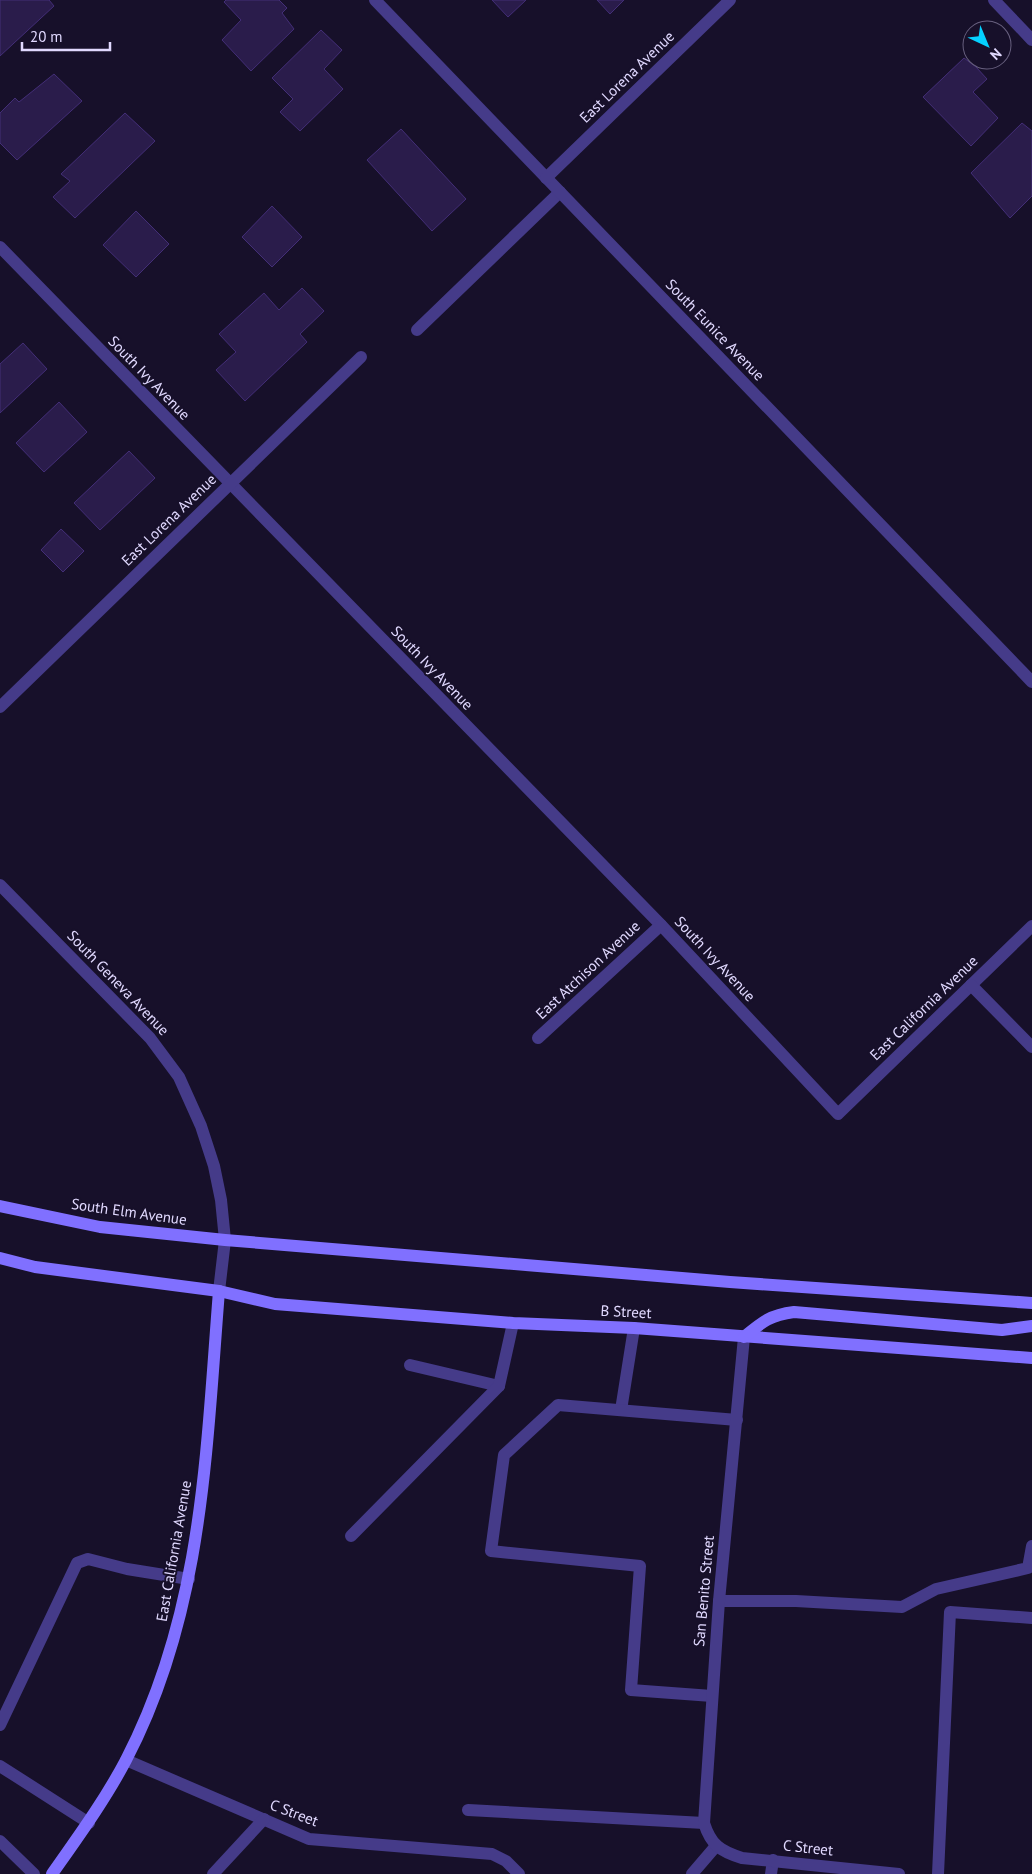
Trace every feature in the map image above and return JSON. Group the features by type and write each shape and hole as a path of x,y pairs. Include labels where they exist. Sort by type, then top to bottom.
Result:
{"main road":[{"name":"South Elm Avenue","path":"0,1206 100,1227 225,1240"},
{"path":"225,1240 730,1282 1032,1303"},
{"path":"0,1258 35,1267 219,1292"},
{"name":"B Street","path":"219,1292 274,1304 513,1323 634,1328 1032,1358"},
{"name":"East California Avenue","path":"52,1874 89,1823 126,1760 154,1698 176,1634 200,1520 219,1292"},
{"path":"744,1337 759,1324 777,1314 794,1312 1002,1330 1032,1326"}],"street":[{"name":"South Eunice Avenue","path":"375,0 1032,682"},
{"name":"East Lorena Avenue","path":"546,178 730,0"},
{"path":"994,0 1032,40"},
{"path":"417,330 560,192"},
{"name":"South Ivy Avenue","path":"0,247 661,925 838,1114"},
{"name":"East Lorena Avenue","path":"0,707 361,357"},
{"name":"South Geneva Avenue","path":"0,885 150,1038 179,1077 201,1126 214,1166 221,1200 225,1240 219,1292"},
{"name":"East Atchison Avenue","path":"538,1038 661,925"},
{"name":"East California Avenue","path":"838,1114 1032,926"},
{"path":"971,985 1032,1047"},
{"path":"351,1536 499,1386 513,1323"},
{"path":"621,1410 634,1328"},
{"name":"San Benito Street","path":"704,1823 719,1601 744,1337"},
{"path":"410,1365 499,1386"},
{"path":"712,1696 631,1690 640,1566 492,1551 504,1455 558,1405 737,1420"},
{"path":"719,1601 796,1601 902,1607 936,1589 1028,1568 1032,1546"},
{"path":"0,1725 77,1563 88,1559 127,1569 189,1579"},
{"path":"938,1874 950,1612 1032,1618"},
{"name":"C Street","path":"126,1760 309,1839 492,1854 506,1861 519,1874"},
{"path":"0,1766 89,1823"},
{"path":"468,1810 704,1823 708,1836 716,1846 692,1874"},
{"path":"213,1874 264,1819"},
{"path":"0,1841 34,1874"},
{"name":"C Street","path":"716,1846 742,1858 773,1860 850,1871 899,1874"},
{"path":"771,1874 773,1860"}],"building":[{"path":"0,0 49,0 54,6 0,56"},
{"path":"226,0 279,0 287,8 282,13 294,29 251,71 222,40 241,20 224,2"},
{"path":"492,0 526,0 508,17"},
{"path":"597,0 624,0 610,14"},
{"path":"321,30 342,50 324,69 343,89 300,131 280,112 293,99 272,78"},
{"path":"962,60 962,70 979,70 987,79 973,92 998,118 971,146 923,97"},
{"path":"54,74 82,101 17,160 0,143 0,113 15,98 19,102"},
{"path":"125,113 155,141 75,218 53,197 70,181 61,174"},
{"path":"1022,123 1032,131 1032,196 1010,218 971,173"},
{"path":"401,129 466,199 432,231 367,160"},
{"path":"272,206 302,237 272,267 242,237"},
{"path":"136,211 169,244 136,277 103,245"},
{"path":"302,288 324,311 300,334 307,342 245,401 216,370 236,352 219,334 264,293 279,310"},
{"path":"23,343 47,369 0,413 0,364"},
{"path":"59,402 87,432 44,472 16,443"},
{"path":"129,451 155,478 100,530 74,503"},
{"path":"61,529 84,551 63,572 41,550"}]}
